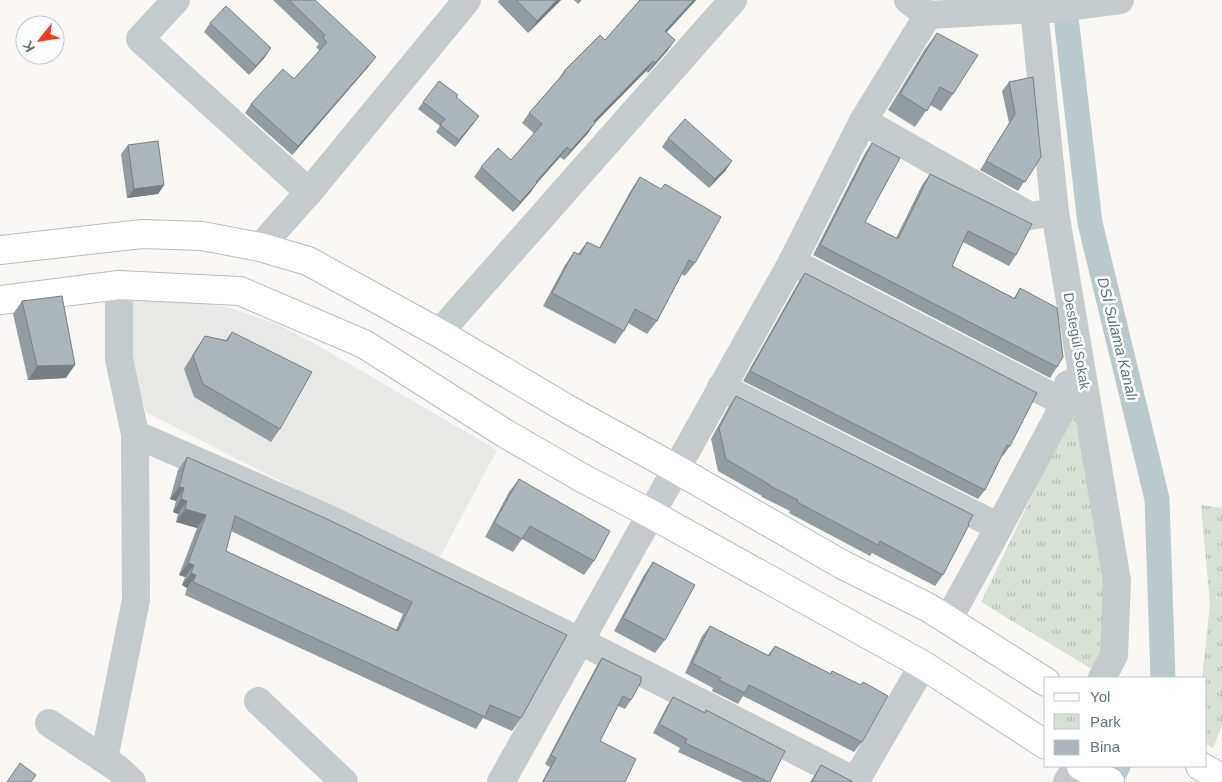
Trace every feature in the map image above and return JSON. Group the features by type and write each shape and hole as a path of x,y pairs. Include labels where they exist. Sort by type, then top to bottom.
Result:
{"main road":[{"path":"0,250 142,234 202,236 260,247 308,261 439,333 569,410 676,468 843,565 929,608 1044,681"},
{"path":"0,300 119,284 240,291 364,344 506,434 584,479 651,514 922,665 1044,744"},
{"path":"1202,767 1222,778"},
{"path":"1077,771 1110,782"}],"street":[{"path":"176,0 140,39 309,192"},
{"path":"260,247 309,192 467,0"},
{"path":"439,333 732,0"},
{"path":"505,781 580,641 792,262 918,8 1039,6 1115,1"},
{"name":"Destegül Sokak","path":"1039,6 1055,212 1117,581 1114,655 1103,677"},
{"path":"863,121 1030,216 1055,212"},
{"path":"792,262 1065,403"},
{"path":"104,759 136,600 135,434 119,359 119,284"},
{"path":"948,620 1065,403 1076,333"},
{"path":"721,387 999,527"},
{"path":"135,434 325,518 580,641 855,782 922,665"},
{"path":"258,701 344,782"},
{"path":"48,723 117,768 132,782"}],"shaded area":[{"path":"128,296 173,298 227,307 277,324 310,341 497,450 438,561 147,413 133,383"}],"green space":[{"path":"1072,412 1083,419 1106,603 1102,657 1090,668 981,602"},
{"path":"1201,505 1222,508 1222,725 1213,748 1207,745 1207,677 1202,677 1210,604"}],"building":[{"path":"289,0 315,0 376,57 298,146 251,104 283,69 294,79 327,42 323,38 325,35"},
{"path":"516,0 557,0 537,21"},
{"path":"640,0 694,0 665,31 675,40 655,63 653,61 594,121 595,123 571,150 567,147 520,202 481,167 498,148 511,160 542,124 529,113 564,71 600,35 605,40"},
{"path":"226,6 271,48 256,66 210,23"},
{"path":"937,33 978,55 953,94 940,87 927,111 900,94"},
{"path":"1033,77 1041,157 1025,182 986,161 1015,114 1009,82"},
{"path":"439,81 458,95 456,97 479,116 459,140 440,125 445,119 423,102"},
{"path":"685,119 732,161 715,179 668,138"},
{"path":"158,141 164,185 134,189 128,145"},
{"path":"872,143 900,158 865,222 898,239 930,174 1032,224 1016,255 968,231 952,266 1015,299 1020,288 1057,308 1063,357 1057,367 820,245"},
{"path":"640,177 661,189 665,184 721,217 695,263 689,260 657,321 635,309 624,331 552,293 574,252 580,255 587,242 600,248"},
{"path":"805,273 1037,393 1010,446 1007,445 985,490 750,371"},
{"path":"62,296 75,365 37,366 22,301"},
{"path":"232,332 312,372 280,429 203,384 193,356 205,336 227,341"},
{"path":"736,396 973,515 943,575 880,541 878,545 797,502 798,500 770,486 726,459 719,428"},
{"path":"187,457 327,519 567,635 521,718 490,705 485,717 193,582 196,575 191,573 194,565 188,563 206,515 185,509 187,501 181,499 184,488 179,487","holes":["235,516 412,602 398,631 226,551"]},
{"path":"519,479 610,531 594,561 530,526 522,539 494,523"},
{"path":"653,562 695,585 665,640 623,618"},
{"path":"710,626 769,656 775,646 831,674 832,671 861,685 863,682 888,696 862,742 749,685 745,693 692,663"},
{"path":"602,658 641,677 641,682 631,700 623,696 600,741 636,759 625,782 543,782 556,758 551,755"},
{"path":"673,697 705,713 706,710 785,751 770,782 685,743 687,739 659,724"},
{"path":"20,763 36,775 31,782 7,782"},
{"path":"821,765 853,782 812,782"}],"waterway":[{"name":"DSİ Sulama Kanalı","path":"1064,0 1090,223 1157,499 1163,677"},
{"name":"DSİ Sulama Kanalı","path":"1110,782 1118,767"}]}
